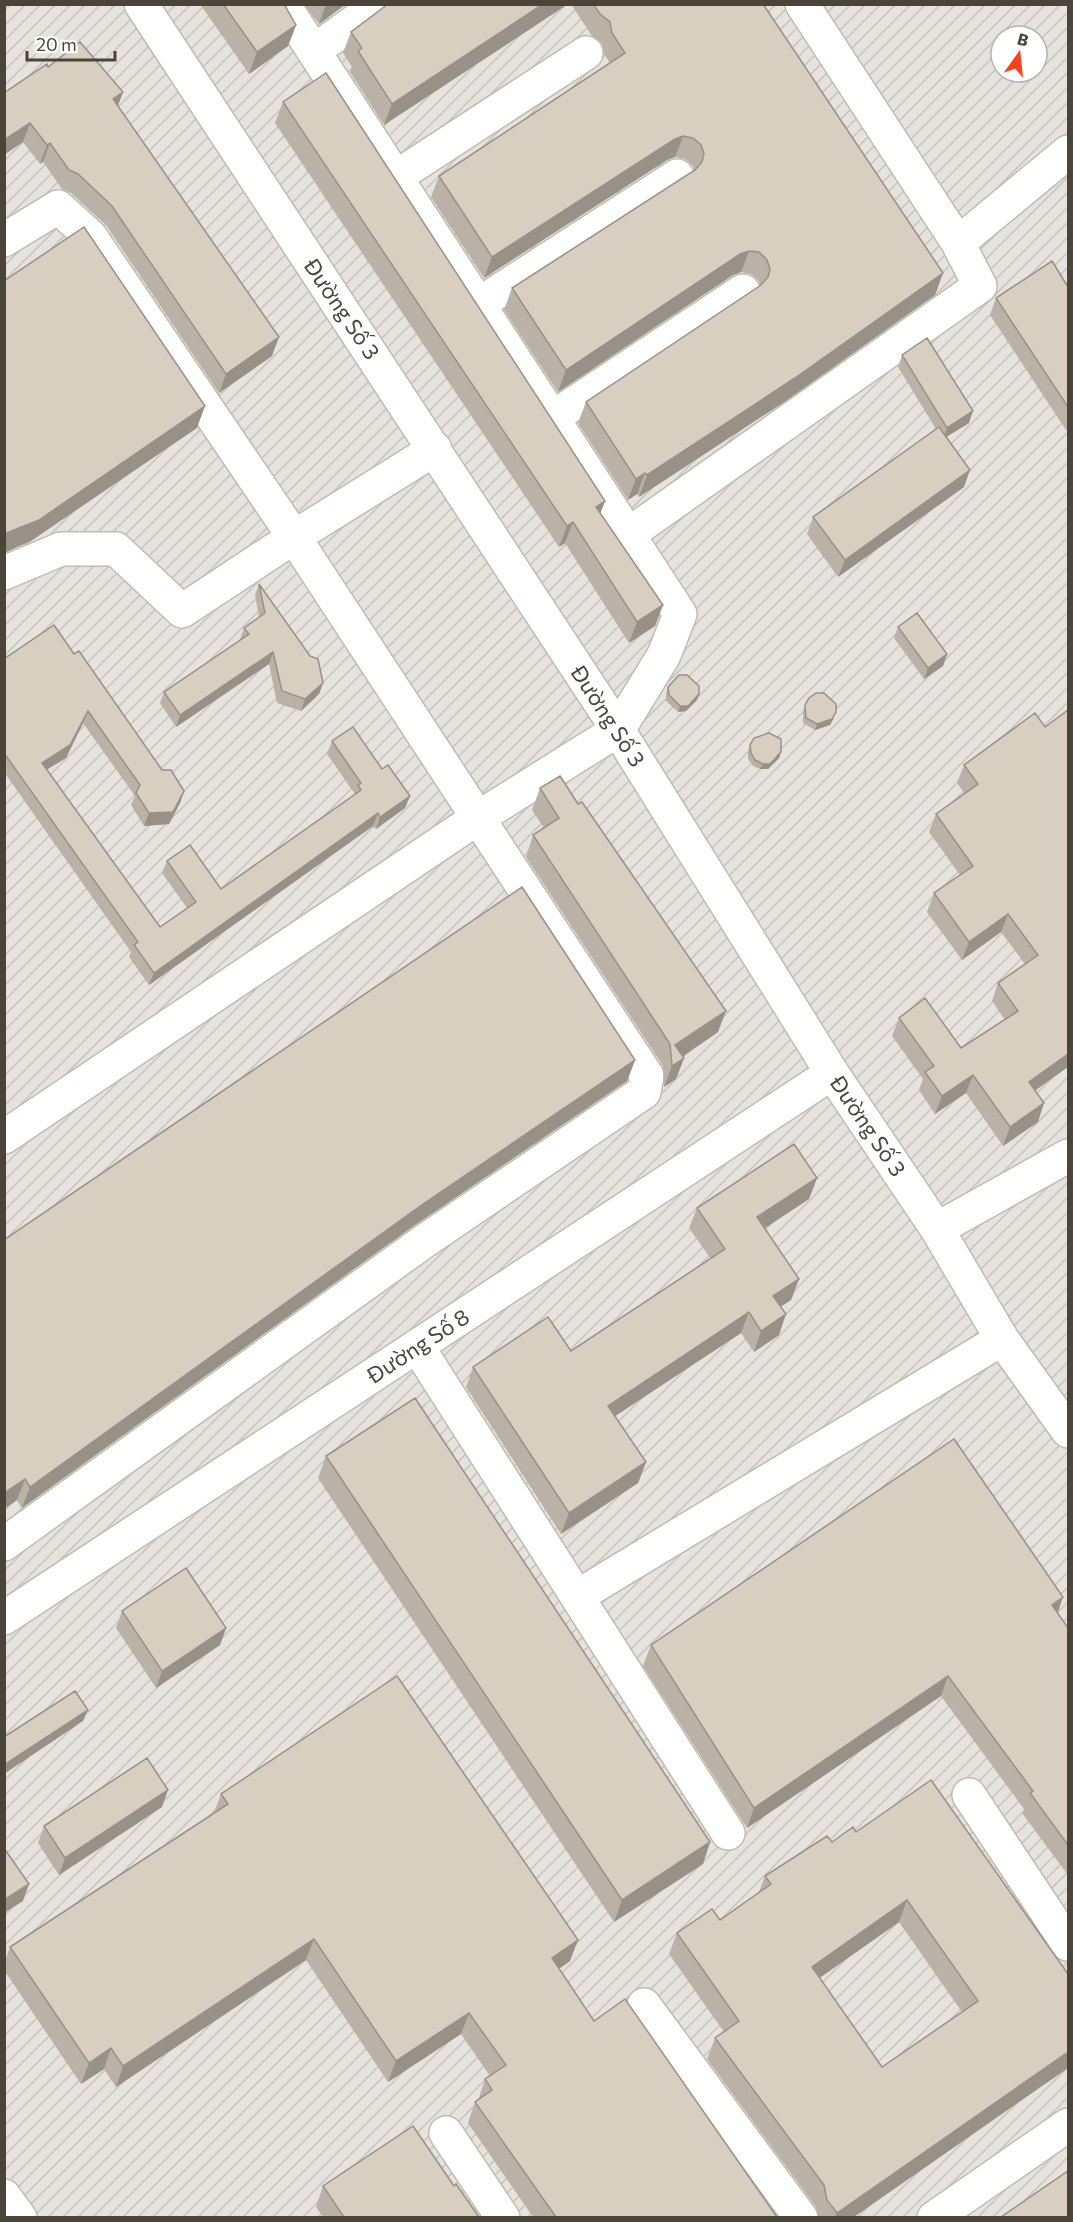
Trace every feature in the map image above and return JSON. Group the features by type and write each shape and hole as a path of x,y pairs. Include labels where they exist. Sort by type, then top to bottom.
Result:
{"street":[{"name":"Đường Số 3","path":"141,4 618,730 832,1073 937,1229 1002,1339 1068,1431"},
{"path":"4,1137 476,819 618,730 664,655 680,614 283,4"},
{"path":"314,51 379,4"},
{"path":"629,534 980,286 958,243 802,4"},
{"path":"396,177 586,52"},
{"path":"958,243 1068,152"},
{"path":"478,304 676,176"},
{"path":"4,240 58,207 90,236 294,537 476,819 618,1034 642,1064 647,1076 644,1092 426,1239 4,1544"},
{"path":"552,418 743,291"},
{"path":"4,573 61,549 116,549 182,611 294,537 435,449"},
{"name":"Đường Số 8","path":"4,1618 832,1073"},
{"path":"937,1229 1068,1156"},
{"path":"578,1596 1002,1339"},
{"path":"417,1346 728,1833"},
{"path":"969,1795 1068,1944"},
{"path":"644,2005 801,2217"},
{"path":"934,2217 1068,2126"},
{"path":"446,2133 503,2217"},
{"path":"4,2196 20,2217"}],"shaded area":[{"path":"5,5 1068,5 1068,2217 5,2217"}],"building":[{"path":"223,4 284,4 296,25 257,52"},
{"path":"388,4 543,4 392,104 358,51 362,48 351,32"},
{"path":"593,4 763,4 943,273 795,378 647,475 645,473 636,479 586,402 761,285 768,277 770,269 767,260 759,252 749,251 740,254 566,370 512,288 695,170 702,162 704,154 701,145 693,138 683,136 675,139 492,257 439,176 625,53 612,33 610,22"},
{"path":"80,42 123,92 113,99 279,337 226,374 112,206 78,174 69,170 50,143 47,145 30,123 4,140 4,93 47,64 48,67"},
{"path":"326,73 605,501 596,507 663,605 637,622 573,522 567,526 283,102"},
{"path":"84,227 205,406 39,520 4,534 4,281"},
{"path":"1052,261 1068,287 1068,407 996,298"},
{"path":"927,338 973,411 947,428 902,355"},
{"path":"939,427 970,470 845,560 813,517"},
{"path":"259,584 310,656 318,659 323,683 305,699 282,691 273,652 180,715 164,692 249,634 244,628 265,613"},
{"path":"917,613 947,654 928,668 898,627"},
{"path":"54,625 74,654 79,651 162,770 171,770 184,791 173,812 149,813 136,793 140,785 88,711 70,745 42,763 160,927 196,902 167,861 190,845 221,889 361,790 358,785 361,783 332,741 353,727 382,769 388,765 410,796 380,817 378,813 154,973 134,945 138,942 4,753 4,659"},
{"path":"679,675 687,675 699,686 699,694 688,706 680,706 669,695 668,687"},
{"path":"816,693 824,693 836,704 836,712 832,719 817,724 806,718 805,705"},
{"path":"1068,710 1068,1054 1029,1082 1044,1103 1010,1127 973,1075 942,1096 925,1072 934,1066 899,1018 925,998 961,1048 1018,1011 998,983 1038,955 1008,914 969,942 934,893 973,866 936,814 978,784 964,765 1035,713 1045,727"},
{"path":"769,733 781,739 781,752 770,764 763,764 755,760 750,745 754,738"},
{"path":"560,776 578,804 582,802 726,1011 675,1045 684,1058 672,1066 670,1044 533,835 559,818 540,788"},
{"path":"522,887 635,1060 423,1204 30,1487 25,1479 4,1493 4,1240"},
{"path":"794,1144 817,1178 757,1217 799,1279 773,1296 786,1314 761,1331 749,1312 608,1406 646,1462 569,1513 473,1367 548,1317 571,1351 725,1249 697,1208"},
{"path":"415,1398 710,1842 622,1900 326,1456"},
{"path":"954,1439 1063,1597 1052,1605 1068,1628 1068,1845 1030,1793 1033,1791 948,1676 754,1808 651,1645"},
{"path":"186,1568 226,1628 162,1671 122,1611"},
{"path":"397,1676 578,1940 552,1958 594,2021 625,1999 777,2217 556,2217 475,2102 492,2090 485,2079 506,2065 469,2013 396,2061 314,1939 123,2066 111,2048 89,2063 10,1947 228,1804 221,1794"},
{"path":"75,1691 88,1710 4,1765 4,1737"},
{"path":"147,1758 168,1790 65,1858 44,1826"},
{"path":"931,1780 1068,1974 1068,2052 837,2213 827,2200 824,2185 715,2038 739,2021 677,1933 712,1909 720,1920 771,1884 765,1876 827,1836 832,1842 853,1827 856,1832","holes":["907,1900 978,2001 882,2067 812,1967"]},
{"path":"4,1848 29,1884 4,1900"},
{"path":"413,2126 454,2186 456,2184 479,2217 344,2217 323,2186"},
{"path":"1068,2171 1068,2217 1001,2217"}]}
